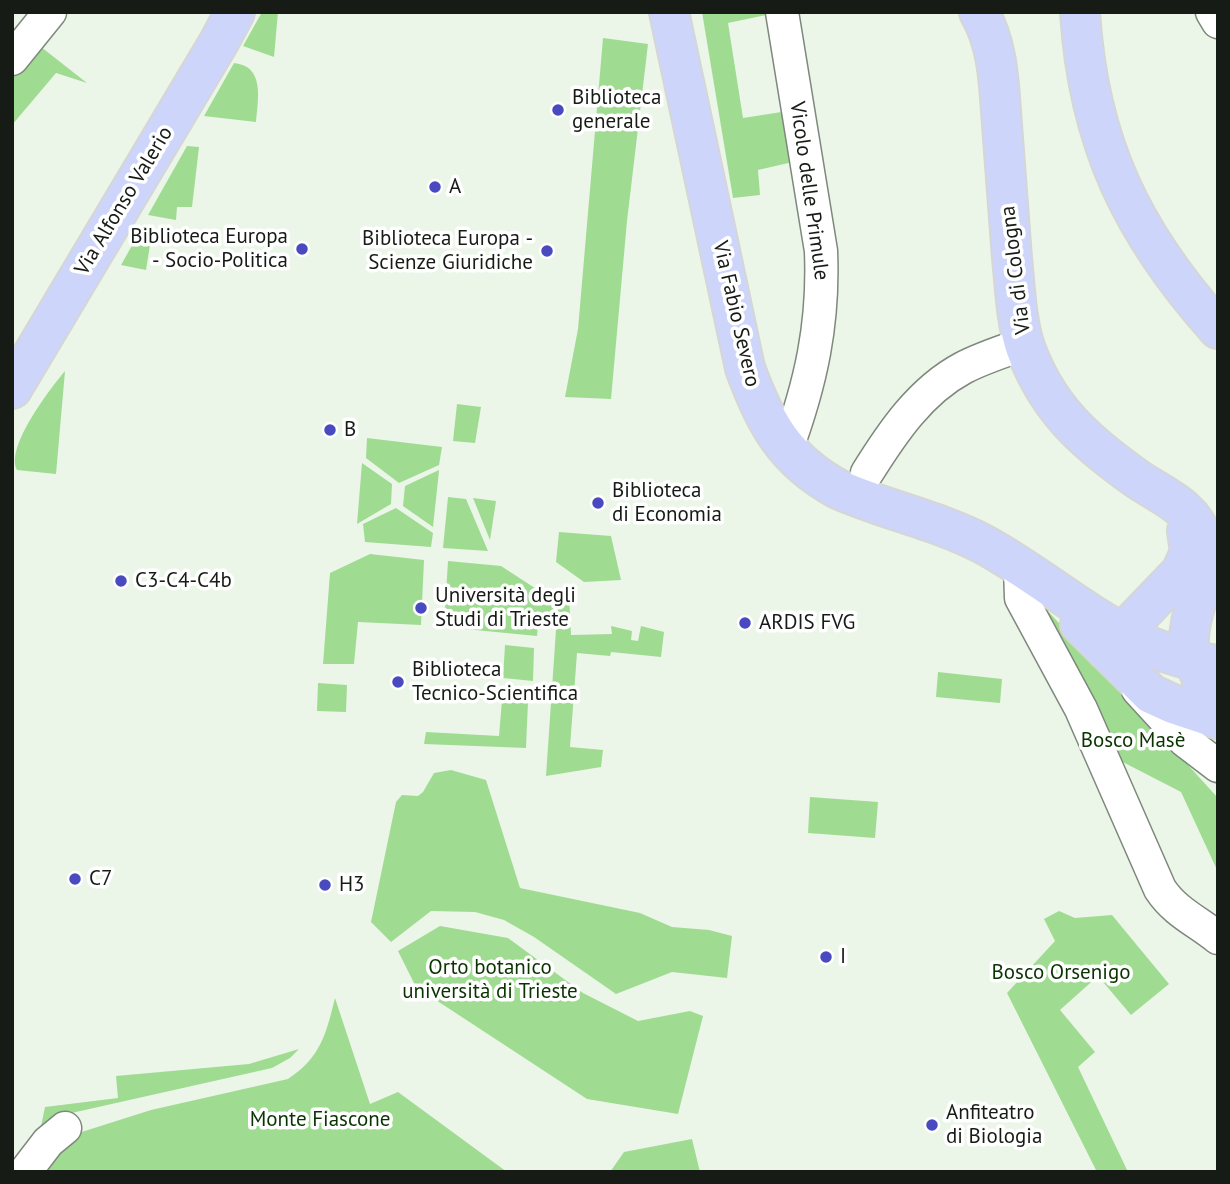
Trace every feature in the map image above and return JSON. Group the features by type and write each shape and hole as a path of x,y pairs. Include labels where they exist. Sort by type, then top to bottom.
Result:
{"main road":[{"name":"Via Alfonso Valerio","path":"12,389 235,12"},
{"name":"Via Fabio Severo","path":"669,12 745,368 761,408 786,451 811,473 838,489 981,543 1020,567 1113,642 1151,694 1218,720"},
{"name":"Via di Cologna","path":"979,12 987,26 999,74 1015,291 1024,344 1040,383 1074,428 1137,478 1179,505 1192,518 1202,537 1206,565 1188,634 1189,646 1207,664 1218,720"},
{"path":"1080,12 1082,44 1093,103 1105,150 1121,187 1150,241 1218,329"},
{"path":"1179,505 1189,538 1190,552 1174,580 1113,642 1146,671 1173,671 1207,664"}],"street":[{"path":"12,59 50,12"},
{"name":"Vicolo delle Primule","path":"782,12 821,251 822,290 815,352 804,404 786,451"},
{"path":"1212,12 1218,22"},
{"path":"867,473 887,440 935,386 964,368 1024,344"},
{"path":"1020,567 1021,598 1081,709 1160,889 1168,902 1218,938"},
{"path":"1113,642 1159,715 1184,740 1218,764"},
{"path":"1218,720 1209,728 1208,742 1218,764"},
{"path":"25,1172 48,1142 65,1128"}],"green space":[{"path":"262,12 278,12 274,57 243,46"},
{"path":"702,12 771,12 728,23 743,118 788,111 797,161 758,170 760,195 733,198"},
{"path":"603,38 648,44 627,221 611,399 565,397 578,329"},
{"path":"36,43 87,83 56,73 12,125 12,76"},
{"path":"234,63 244,65 255,77 258,94 256,122 204,116"},
{"path":"187,146 199,147 192,207 177,207 176,220 148,215"},
{"path":"143,226 153,226 146,270 121,265"},
{"path":"65,371 56,474 17,470 17,447 23,433 40,404"},
{"path":"457,404 481,407 475,443 453,441"},
{"path":"367,438 442,447 439,465 399,483 366,458"},
{"path":"362,463 392,484 391,504 357,524"},
{"path":"439,470 433,527 403,506 405,486"},
{"path":"448,497 466,499 488,551 443,548"},
{"path":"473,498 496,501 490,540"},
{"path":"396,508 433,533 431,547 365,542 363,524"},
{"path":"559,532 611,536 621,580 584,582 556,562"},
{"path":"370,554 424,560 421,625 358,622 354,664 323,664 330,573"},
{"path":"448,561 501,566 541,592 569,595 571,635 612,634 611,626 632,631 631,640 638,641 641,626 664,632 661,657 611,652 610,656 577,653 570,747 603,750 601,767 546,776 557,615 539,613 537,636 444,627"},
{"name":"Bosco Masè","path":"1037,599 1218,798 1218,872 1181,792 1115,758"},
{"path":"505,645 534,648 533,681 503,678"},
{"path":"938,672 1002,679 1000,703 936,697"},
{"path":"318,683 347,685 346,712 317,711"},
{"path":"502,700 528,702 526,748 424,744 426,732 499,736"},
{"path":"451,770 486,780 520,888 640,913 672,927 709,930 732,936 727,978 672,972 616,994 534,937 504,920 475,912 431,911 391,942 371,922 396,802 402,795 418,796 434,773"},
{"path":"810,797 878,802 875,838 808,833"},
{"name":"Bosco Orsenigo","path":"1059,911 1075,918 1112,915 1169,984 1131,1015 1098,976 1060,1010 1095,1052 1078,1067 1128,1172 1097,1172 1007,993 1055,941 1044,919"},
{"name":"Orto botanico università di Trieste","path":"440,926 508,938 583,993 638,1021 690,1011 703,1016 678,1114 587,1099 416,987 398,951"},
{"name":"Monte Fiascone","path":"335,998 370,1104 398,1092 507,1172 46,1172 41,1169 69,1136 151,1110 288,1079 315,1053"},
{"path":"299,1049 290,1058 272,1068 67,1114 39,1136 45,1107 118,1098 116,1076 249,1064"},
{"path":"692,1139 700,1172 610,1172 624,1152"}],"place":[{"name":"Biblioteca generale","path":"558,110"},
{"name":"A","path":"435,187"},
{"name":"Biblioteca Europa - Socio-Politica","path":"302,249"},
{"name":"Biblioteca Europa - Scienze Giuridiche","path":"547,251"},
{"name":"B","path":"330,430"},
{"name":"Biblioteca di Economia","path":"598,503"},
{"name":"C3-C4-C4b","path":"121,581"},
{"name":"Università degli Studi di Trieste","path":"421,608"},
{"name":"ARDIS FVG","path":"745,623"},
{"name":"Biblioteca Tecnico-Scientifica","path":"398,682"},
{"name":"C7","path":"75,879"},
{"name":"H3","path":"325,885"},
{"name":"I","path":"826,957"},
{"name":"Anfiteatro di Biologia","path":"932,1125"}]}
